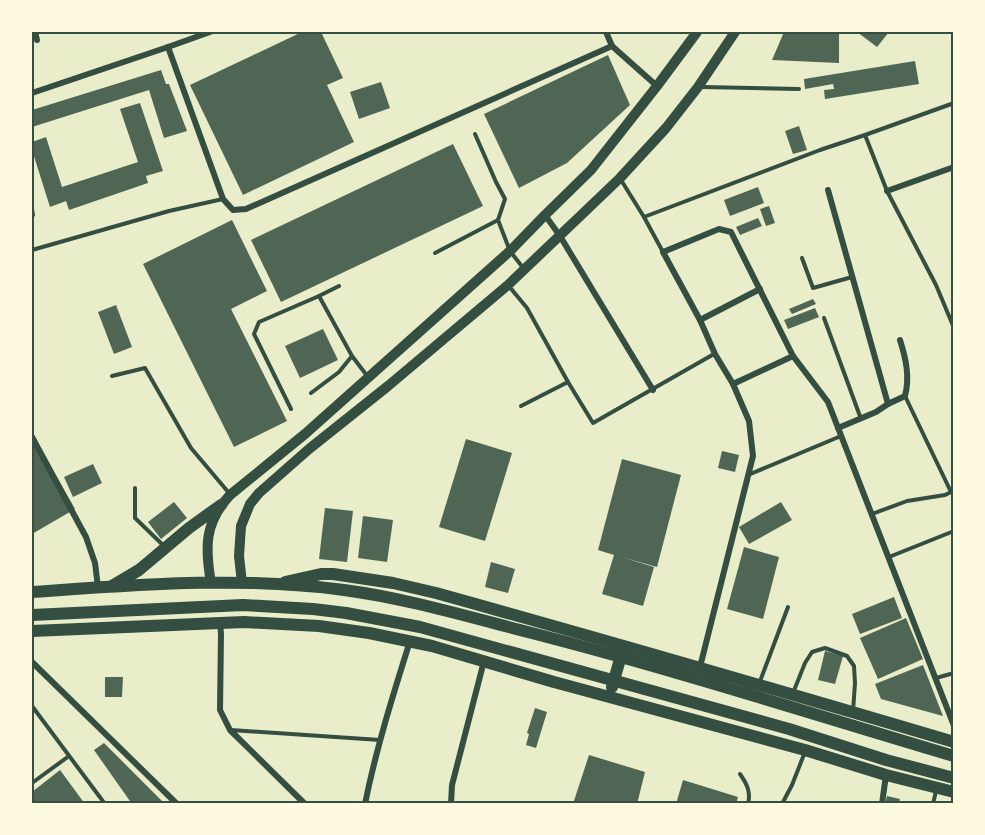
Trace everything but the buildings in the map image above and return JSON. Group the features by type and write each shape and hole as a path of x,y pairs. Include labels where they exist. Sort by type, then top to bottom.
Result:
{"main road":[{"path":"220,622 207,558 209,531 221,505 230,495 305,434 510,251 591,170 697,32"},
{"path":"244,621 239,565 241,526 250,504 259,493 508,285 620,178 666,128 698,87 735,32"},
{"path":"112,586 139,570 189,528 221,505"},
{"path":"32,592 112,586 242,583 343,590 409,601 622,652 699,674 954,756"},
{"path":"32,615 243,605 346,613 420,627 789,729 886,760 954,778"},
{"path":"32,631 244,621 319,626 369,633 410,641 484,661 805,750 886,775 954,792"},
{"path":"609,697 622,652"},
{"path":"699,674 758,684 954,742"}],"street":[{"path":"35,32 37,40"},
{"path":"32,93 210,32"},
{"path":"606,32 612,46 657,86"},
{"path":"168,47 223,199 233,210 246,209 612,46"},
{"path":"887,191 954,167"},
{"path":"828,190 888,404"},
{"path":"545,216 560,236 653,390"},
{"path":"699,674 753,456 749,421 734,384 715,354 700,320 663,252 719,229 731,232 794,356 828,402 954,726"},
{"path":"700,320 760,289"},
{"path":"838,428 876,412 905,396 908,385 907,362 900,340"},
{"path":"734,384 794,356"},
{"path":"32,437 86,537 95,563 98,588"},
{"path":"220,622 222,634 220,710 230,730 305,804"},
{"path":"365,804 380,740 410,641"},
{"path":"450,804 452,785 484,661"},
{"path":"32,662 177,804"},
{"path":"882,804 886,775"}],"lane":[{"path":"698,87 799,89"},
{"path":"644,217 820,150 954,103"},
{"path":"475,134 505,199 498,220 510,251 524,270"},
{"path":"865,135 887,191 936,285 954,328"},
{"path":"620,178 663,252"},
{"path":"32,250 169,211 223,199"},
{"path":"32,210 32,216"},
{"path":"435,253 498,220"},
{"path":"802,258 813,288 852,277"},
{"path":"508,285 527,308 568,382 594,423 715,354"},
{"path":"291,409 254,334 259,322 339,286"},
{"path":"319,296 352,356 368,377"},
{"path":"824,318 861,418"},
{"path":"311,393 339,372 352,356"},
{"path":"112,376 145,368 191,448 230,495"},
{"path":"521,406 568,382"},
{"path":"872,514 907,501 951,492 905,396"},
{"path":"748,475 841,436"},
{"path":"135,488 135,518 167,548"},
{"path":"888,557 954,531"},
{"path":"758,684 788,607"},
{"path":"792,694 812,652 825,648 847,656 854,666 853,713"},
{"path":"935,678 954,673"},
{"path":"32,706 105,804"},
{"path":"230,730 380,740"},
{"path":"782,804 805,750"},
{"path":"32,783 69,756"},
{"path":"740,774 749,790 748,804"},
{"path":"933,804 936,788"}]}
